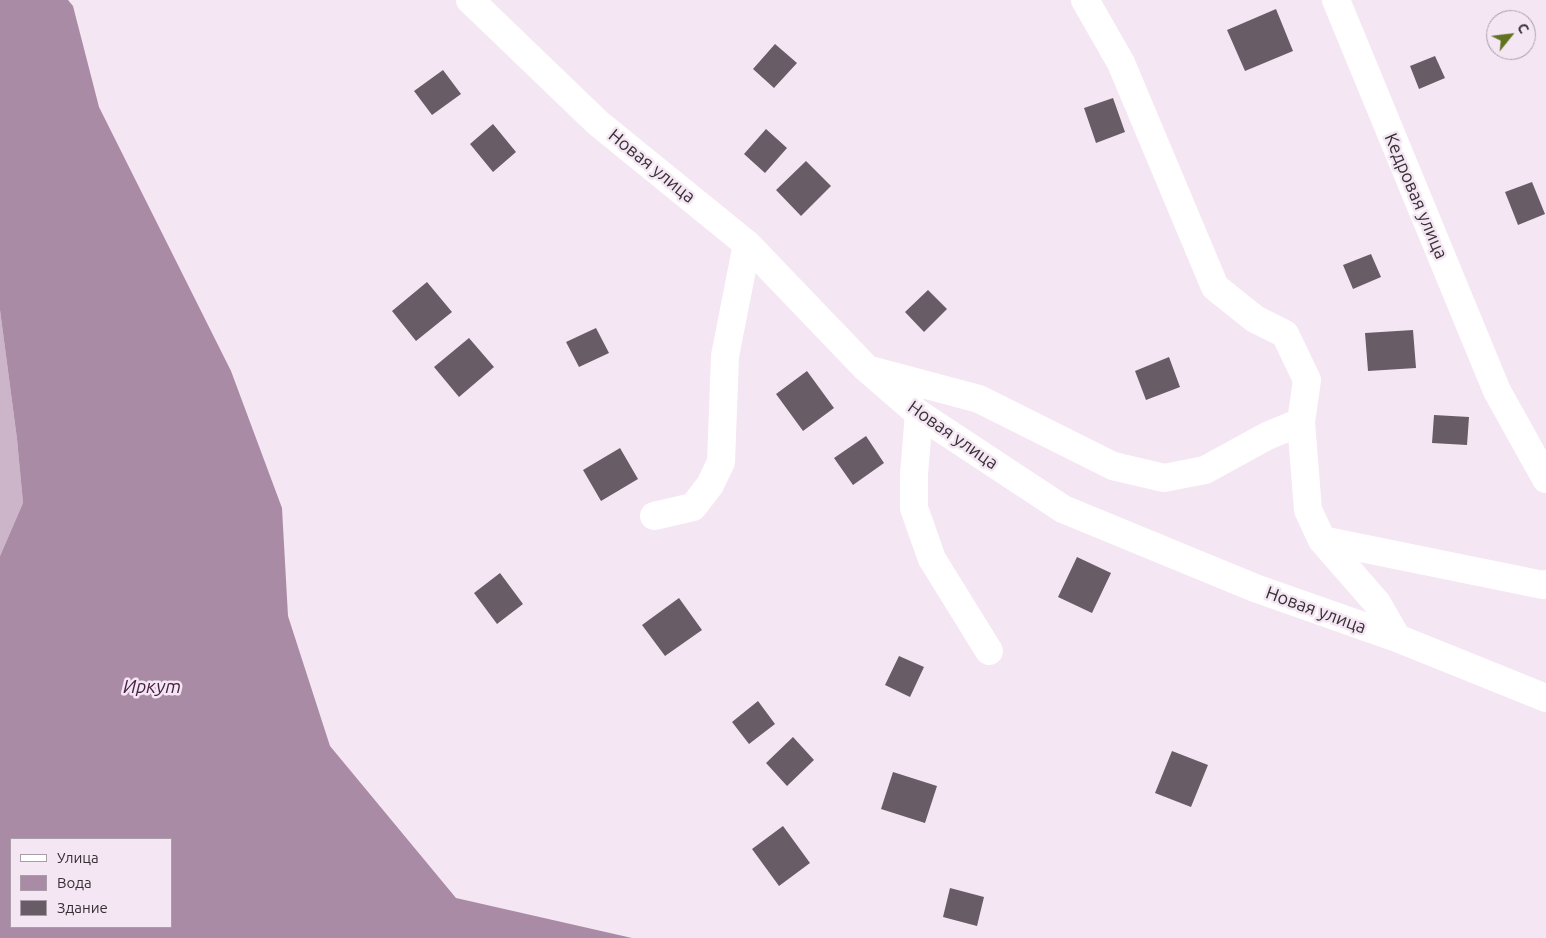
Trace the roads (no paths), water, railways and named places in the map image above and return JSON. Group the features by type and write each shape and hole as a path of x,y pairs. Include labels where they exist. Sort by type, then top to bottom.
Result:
{"street":[{"name":"Новая улица","path":"470,0 598,123 747,244 866,368 919,414 1064,510 1255,588 1396,638 1546,698"},
{"path":"1085,0 1121,63 1215,287 1255,319 1285,334 1307,380 1301,422 1308,510 1322,540 1377,604 1396,638"},
{"name":"Кедровая улица","path":"1336,0 1497,391 1546,479"},
{"path":"654,516 693,507 710,485 721,462 725,356 747,244"},
{"path":"866,368 979,399 1113,466 1164,478 1205,470 1267,436 1301,422"},
{"path":"919,414 914,474 914,508 932,559 989,651"},
{"path":"1322,540 1533,583 1546,584"}],"water":[{"name":"Иркут","path":"0,0 68,0 73,6 99,107 231,371 282,508 288,616 330,746 456,898 632,938 0,938 0,556 23,503 17,439 0,310"}]}
